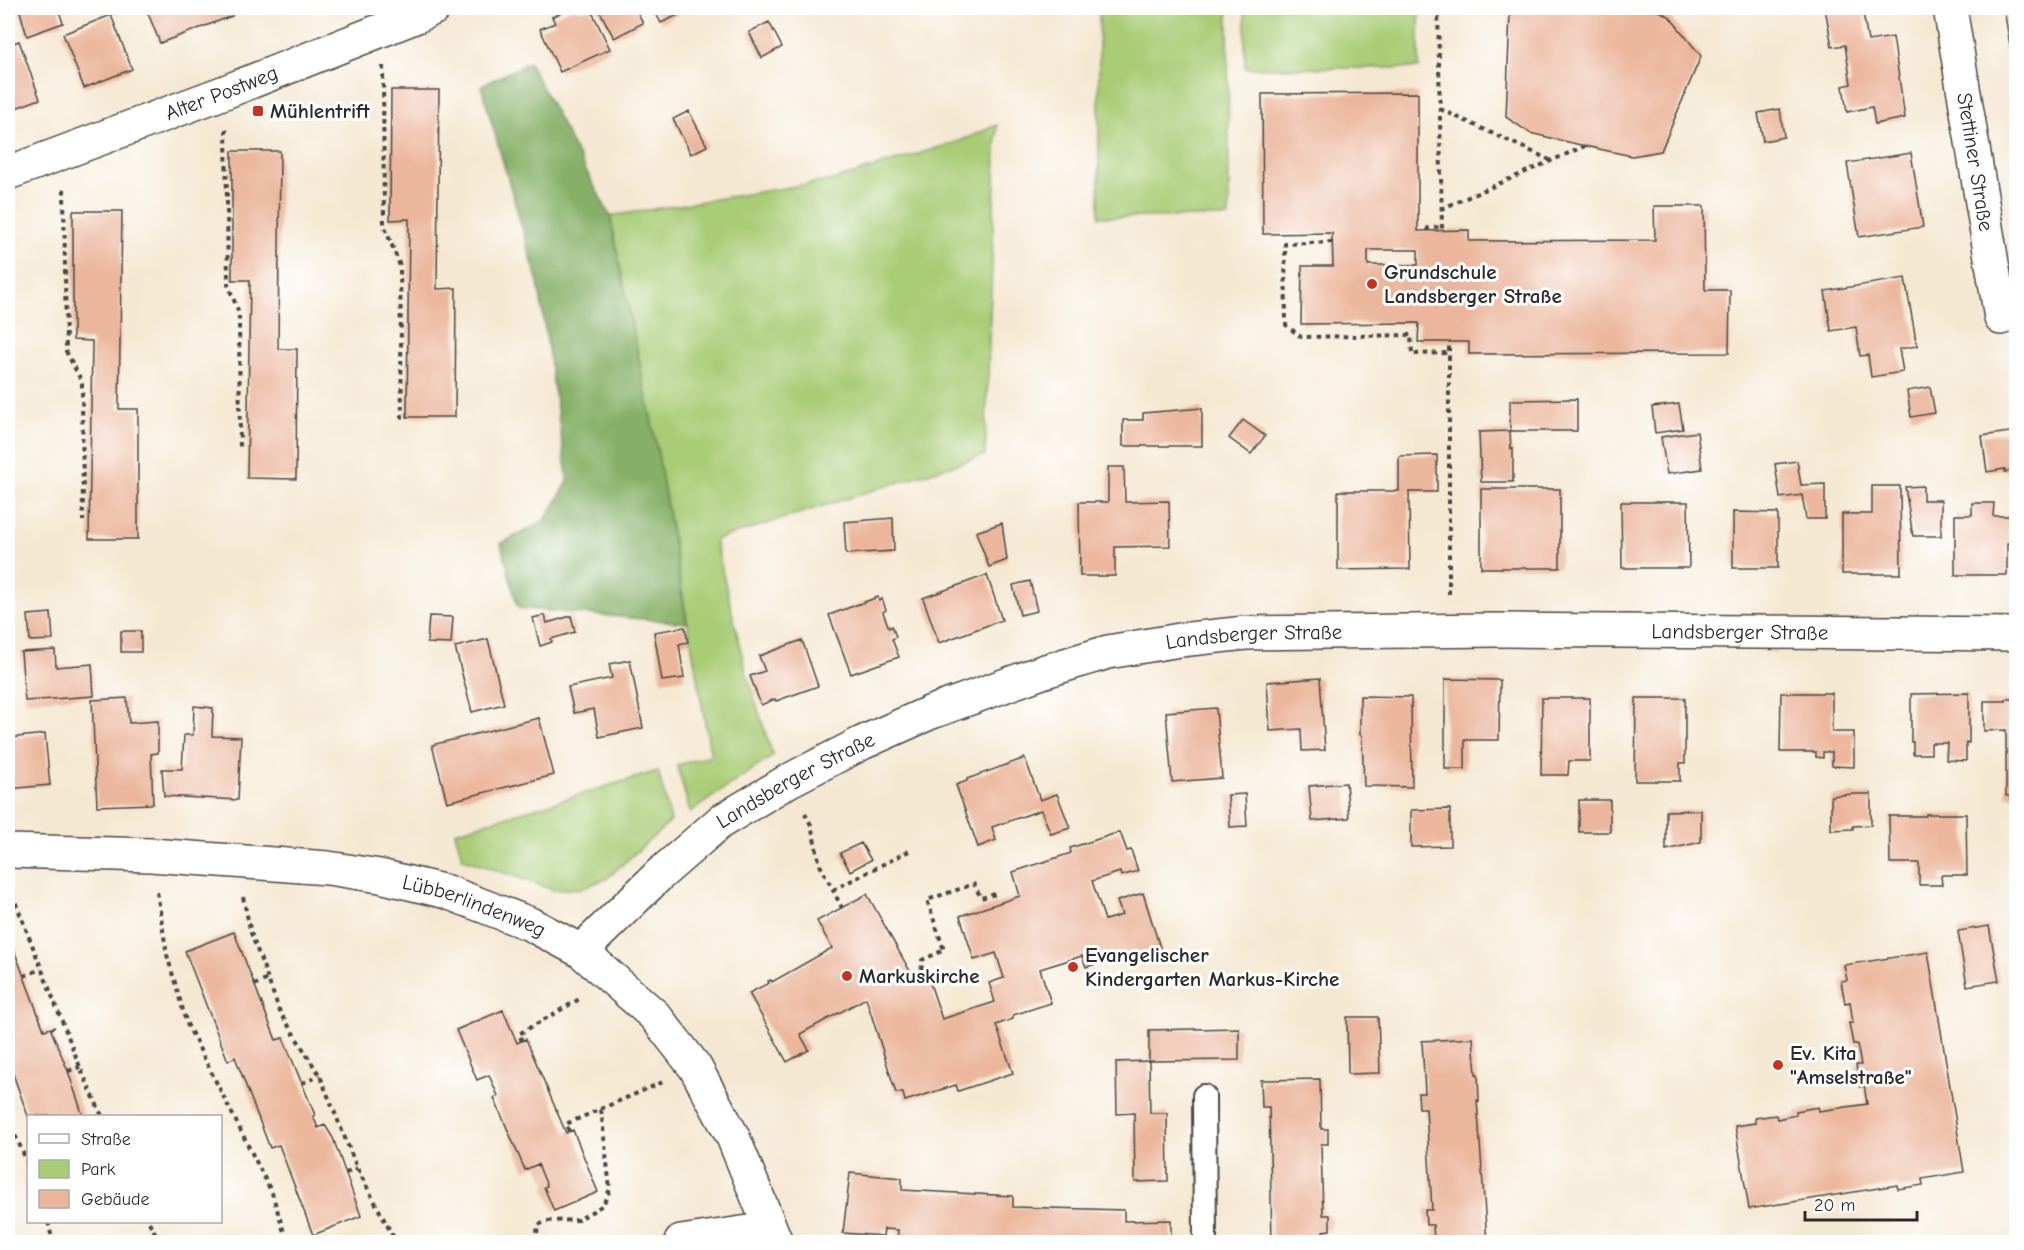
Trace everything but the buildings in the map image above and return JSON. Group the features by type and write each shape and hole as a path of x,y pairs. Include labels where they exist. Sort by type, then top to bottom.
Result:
{"street":[{"name":"Alter Postweg","path":"8,173 225,92 434,8"},
{"name":"Stettiner Straße","path":"1950,8 2001,318"},
{"name":"Landsberger Straße","path":"581,951 659,876 720,822 788,781 862,743 929,713 1041,672 1108,652 1180,640 1246,633 1449,631 2016,634"},
{"name":"Lübberlindenweg","path":"8,851 151,855 328,867 380,876 447,892 530,924 581,951 655,1017 695,1067 733,1137 772,1236"},
{"path":"681,1242 772,1236"}],"lane":[{"path":"1204,1096 1205,1242"}],"path":[{"path":"1428,231 1428,228 1442,229 1438,8"},
{"path":"382,30 384,225 400,266 402,419"},
{"path":"225,92 228,285 239,313 240,451"},
{"path":"1440,109 1551,160"},
{"path":"1441,209 1585,146"},
{"path":"63,153 66,351 82,382 83,521"},
{"path":"1332,242 1285,244 1286,325 1301,337 1411,335 1412,354 1449,353"},
{"path":"1449,342 1449,631"},
{"path":"788,781 811,825 820,865 842,908"},
{"path":"833,890 909,851"},
{"path":"151,855 167,955 187,1024 272,1194 287,1242"},
{"path":"235,861 251,933 280,1012 320,1076 357,1168 396,1242"},
{"path":"8,883 40,969 102,1115"},
{"path":"921,979 922,960 944,950 927,900 974,884 981,898 999,892"},
{"path":"24,976 40,969"},
{"path":"254,985 268,979"},
{"path":"522,1041 519,1034 613,980"},
{"path":"68,1071 80,1067"},
{"path":"569,1131 566,1124 695,1067"},
{"path":"302,1083 320,1076"},
{"path":"536,1242 538,1226 547,1221 578,1220 603,1205 610,1189 601,1109"},
{"path":"8,1119 27,1162"},
{"path":"346,1173 357,1168"},
{"path":"48,1223 53,1242"},
{"path":"150,1223 160,1242"}],"green space":[{"path":"1099,8 1228,8 1229,217 1099,217"},
{"path":"1245,8 1419,8 1419,68 1245,68"},
{"path":"529,62 610,216 657,449 687,623 518,608 501,544 545,520 568,482 538,282 481,86"},
{"path":"997,125 985,455 715,540 746,672 773,756 690,812 677,765 711,756 657,449 610,216 833,180 960,141"},
{"path":"658,771 671,821 606,879 583,888 554,890 463,859 455,832"}],"place":[{"name":"Mühlentrift","path":"258,111"},
{"name":"Grundschule Landsberger Straße","path":"1372,284"},
{"name":"Evangelischer Kindergarten Markus-Kirche","path":"1073,967"},
{"name":"Markuskirche","path":"847,976"},
{"name":"Ev. Kita \"Amselstraße\"","path":"1778,1065"}]}
